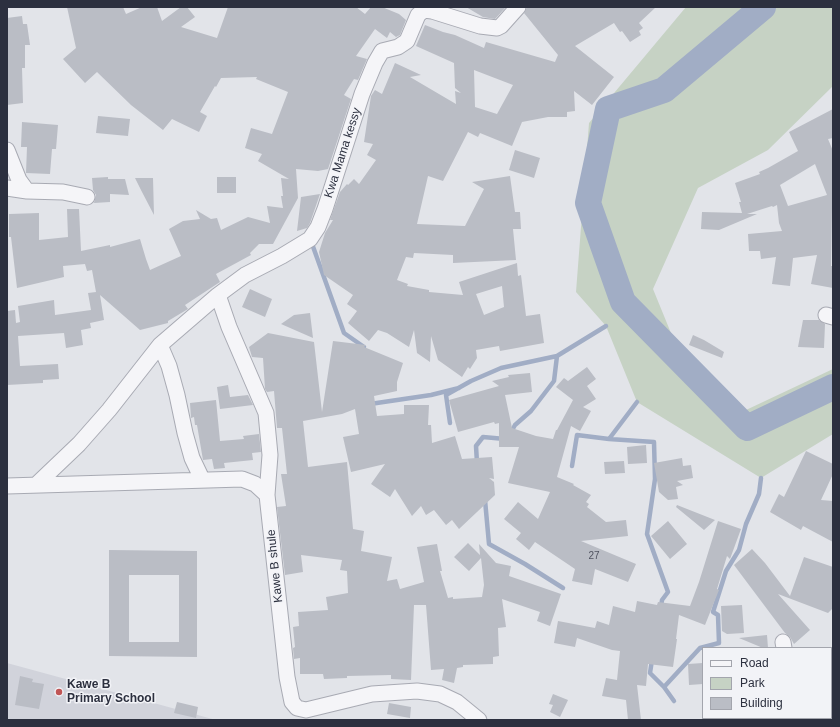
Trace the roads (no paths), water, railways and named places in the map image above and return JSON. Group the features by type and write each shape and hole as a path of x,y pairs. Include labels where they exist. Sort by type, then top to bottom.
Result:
{"street":[{"name":"Kwa Mama kessy","path":"36,485 78,444 109,410 160,345 218,295 244,275 282,256 310,239 318,227 325,209 362,94 375,63 382,51 398,47 407,41 422,9 480,26 492,28 501,26 518,7"},
{"path":"7,150 19,180 27,191"},
{"path":"7,188 27,191 63,192 87,196"},
{"path":"218,295 229,327 266,413 270,455 267,495"},
{"path":"160,345 169,366 192,458 202,479"},
{"path":"7,486 242,479 255,484 267,495"},
{"name":"Kawe B shule","path":"267,495 287,677 292,702 297,708 306,710 372,694 417,691 440,694 457,702 479,720"}],"waterway":[{"path":"763,7 664,90 608,109 588,203 623,302 747,428 833,387"},
{"path":"311,241 344,333 364,347"},
{"path":"510,434 515,425 531,411 554,381 557,356 606,326"},
{"path":"450,423 446,395 471,381 501,368 557,356"},
{"path":"370,404 431,395 459,388"},
{"path":"572,466 577,435 609,439 637,402"},
{"path":"477,463 476,446 483,437 505,439"},
{"path":"609,439 654,442 655,479 647,534 668,592 662,600 661,607"},
{"path":"704,647 719,643 718,615 713,612 726,571 739,550 746,524 759,494 761,478"},
{"path":"485,500 489,544 525,564 563,588"},
{"path":"674,701 664,687 702,647"},
{"path":"652,660 650,673 664,687"}],"place":[{"name":"Kawe B Primary School","path":"59,692"}]}
